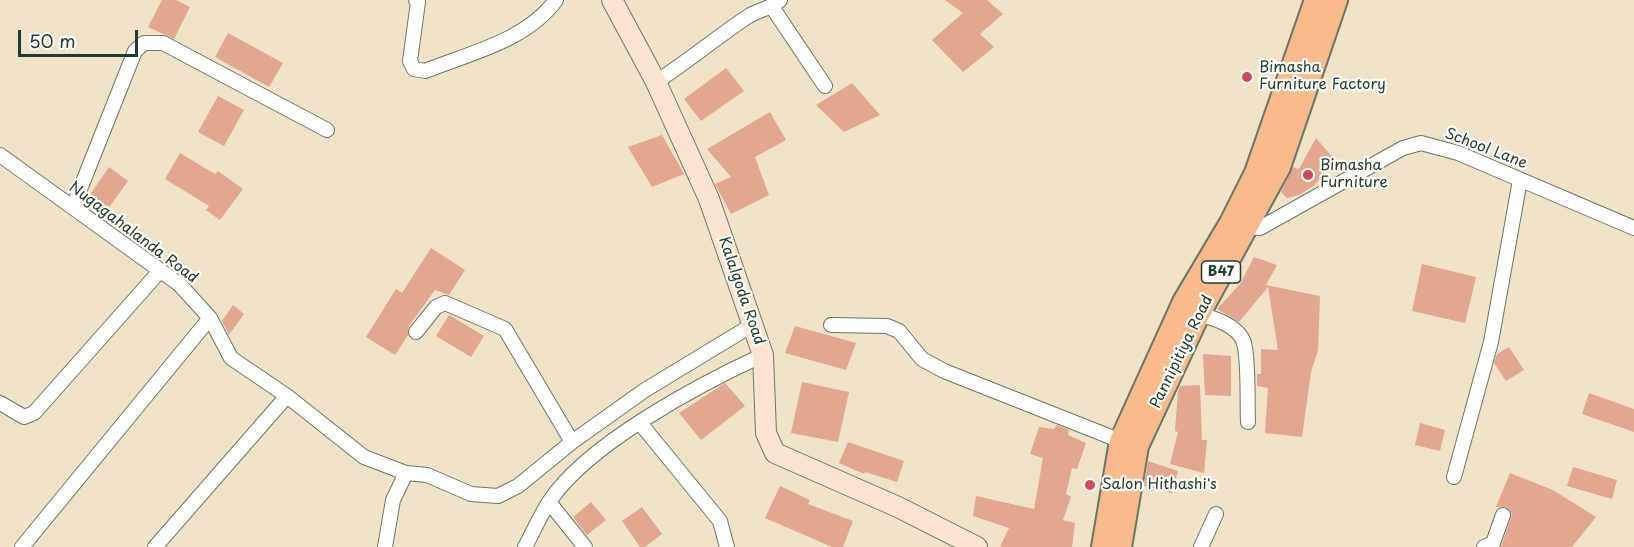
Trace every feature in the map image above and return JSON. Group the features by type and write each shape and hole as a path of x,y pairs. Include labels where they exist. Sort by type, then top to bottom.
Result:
{"main road":[{"name":"Pannipitiya Road","path":"1120,547 1137,446 1238,226 1316,0"},
{"name":"Pannipitiya Road","path":"1103,547 1121,441 1184,302 1279,167 1336,0"}],"street":[{"path":"416,0 418,2 410,61 414,69 424,70 516,35 544,17 556,0"},
{"name":"Kalalgoda Road","path":"612,0 656,82 709,199 754,324 763,355 766,433 775,453 898,507 977,547"},
{"path":"656,82 696,57 749,16 776,3 825,86"},
{"path":"74,207 135,51 144,43 164,43 327,130"},
{"name":"School Lane","path":"1238,226 1260,228 1403,148 1421,143 1458,153 1634,228"},
{"name":"Nugagahalanda Road","path":"0,155 74,207 159,272 179,284 210,318 231,358 287,396 364,457 405,474 427,475 471,494 498,496 518,486 572,442 645,390 754,324"},
{"path":"1454,477 1491,342 1521,180"},
{"path":"0,403 24,417 34,413 159,272"},
{"path":"416,332 436,307 445,303 505,329 572,442"},
{"path":"1198,315 1209,317 1235,330 1244,342 1248,422"},
{"path":"22,547 210,318"},
{"path":"831,325 886,326 899,331 922,359 944,372 1121,441"},
{"path":"525,547 549,501 579,468 639,423 723,373 763,355"},
{"path":"155,547 287,396"},
{"path":"639,423 720,521 727,547"},
{"path":"385,547 393,500 405,474"},
{"path":"549,501 585,547"},
{"path":"1201,547 1216,514"},
{"path":"1484,547 1493,543 1503,515"}],"building":[{"path":"162,0 176,0 190,7 174,39 148,27"},
{"path":"945,0 987,0 1003,14 980,34 994,47 963,72 932,40 963,13"},
{"path":"228,33 283,63 269,87 215,57"},
{"path":"726,68 744,91 701,121 684,99"},
{"path":"852,83 880,115 844,132 816,105"},
{"path":"218,96 244,110 224,146 198,132"},
{"path":"770,112 786,140 755,157 769,195 731,214 715,184 731,177 707,149"},
{"path":"662,135 684,174 652,187 628,147"},
{"path":"1316,138 1335,160 1315,185 1299,195 1287,198 1281,192 1293,167 1299,169"},
{"path":"180,153 215,174 218,171 243,189 220,220 206,210 209,206 165,179"},
{"path":"109,167 128,181 103,216 85,202"},
{"path":"431,248 465,270 449,295 435,290 409,326 408,335 395,355 366,337 396,289 402,293"},
{"path":"1254,257 1277,265 1266,285 1320,296 1318,350 1311,372 1302,437 1265,433 1268,388 1257,386 1257,374 1261,374 1261,349 1278,350 1268,287 1239,322 1217,309 1240,284"},
{"path":"1422,264 1476,277 1465,323 1412,311"},
{"path":"233,305 244,314 229,335 222,321"},
{"path":"449,315 484,336 471,357 436,336"},
{"path":"795,326 856,343 846,370 785,353"},
{"path":"1509,347 1524,370 1506,381 1494,363 1497,354"},
{"path":"1203,354 1231,356 1231,396 1205,395"},
{"path":"802,382 849,392 838,442 791,433"},
{"path":"725,383 745,406 701,440 679,413"},
{"path":"1200,385 1202,440 1207,440 1204,473 1170,464 1178,432 1175,431 1178,391 1180,386"},
{"path":"1589,393 1634,409 1634,432 1582,414"},
{"path":"1420,423 1445,430 1440,451 1415,445"},
{"path":"1057,425 1069,430 1068,435 1086,443 1077,469 1072,468 1066,494 1071,497 1063,520 1075,523 1072,547 1000,547 1009,528 973,516 976,496 1034,509 1043,458 1030,454 1039,427 1054,429"},
{"path":"848,442 904,461 897,482 865,472 864,474 839,463"},
{"path":"1148,461 1178,471 1172,493 1144,486"},
{"path":"1573,467 1617,480 1612,499 1567,486"},
{"path":"1510,473 1553,490 1596,517 1572,547 1501,547 1512,514 1507,507 1496,507"},
{"path":"780,486 810,500 808,504 853,521 843,547 832,547 765,518"},
{"path":"591,502 606,520 587,535 573,517"},
{"path":"642,507 662,534 645,547 640,547 622,521"}],"place":[{"name":"Bimasha Furniture Factory","path":"1247,77"},
{"name":"Bimasha Furniture","path":"1308,175"},
{"name":"Salon Hithashi's","path":"1090,485"}]}
